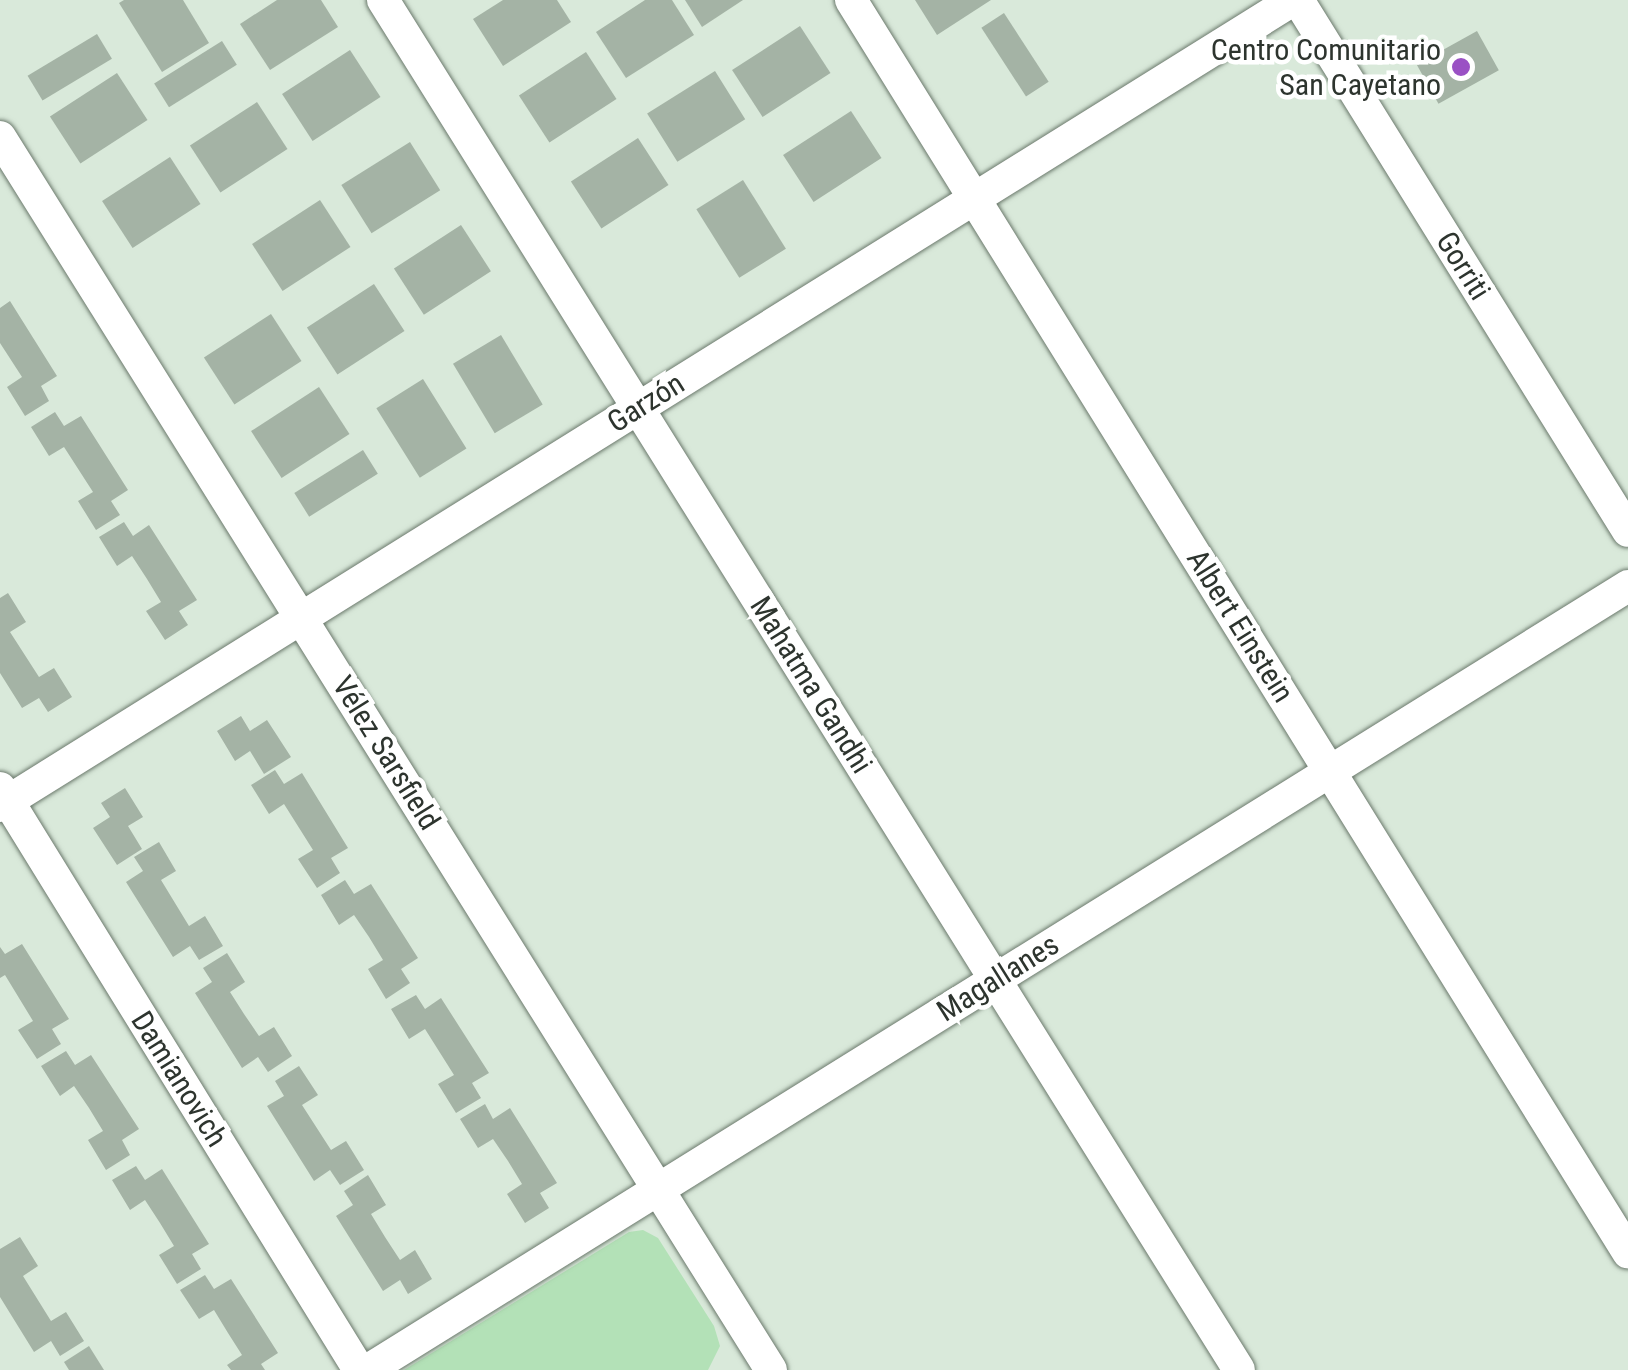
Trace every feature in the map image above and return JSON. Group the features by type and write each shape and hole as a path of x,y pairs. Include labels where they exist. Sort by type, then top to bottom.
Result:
{"street":[{"name":"Mahatma Gandhi","path":"383,0 1239,1370"},
{"name":"Albert Einstein","path":"851,0 1628,1252"},
{"name":"Garzón","path":"3,798 301,618 1296,0"},
{"name":"Gorriti","path":"1296,0 1628,531"},
{"name":"Vélez Sarsfield","path":"0,137 767,1369"},
{"name":"Magallanes","path":"368,1370 1628,586"},
{"name":"Damianovich","path":"3,798 359,1370"}],"green space":[{"path":"643,1230 658,1238 714,1326 720,1346 708,1370 404,1370 629,1232"}],"building":[{"path":"183,0 209,43 162,72 119,3"},
{"path":"277,0 321,0 338,27 270,70 240,24"},
{"path":"503,0 557,0 571,22 503,66 473,19"},
{"path":"645,0 672,0 694,35 626,78 596,32"},
{"path":"685,0 743,0 702,27"},
{"path":"915,0 991,0 937,35"},
{"path":"1004,13 1049,82 1026,96 981,28"},
{"path":"800,26 830,73 763,117 732,70"},
{"path":"1477,31 1499,70 1438,104 1417,64"},
{"path":"97,34 112,59 43,101 28,76"},
{"path":"222,41 237,65 169,107 154,83"},
{"path":"350,50 380,97 313,141 282,94"},
{"path":"586,52 616,99 549,143 519,96"},
{"path":"715,71 745,119 677,162 647,113"},
{"path":"117,73 147,120 80,164 50,117"},
{"path":"257,102 287,149 220,193 190,146"},
{"path":"851,111 881,158 814,202 783,155"},
{"path":"638,138 668,185 601,229 571,182"},
{"path":"410,142 440,190 372,233 341,185"},
{"path":"170,157 200,204 133,248 102,201"},
{"path":"743,180 786,249 739,278 696,209"},
{"path":"320,200 350,247 283,291 252,244"},
{"path":"461,225 491,271 424,315 394,269"},
{"path":"374,284 404,331 337,375 307,328"},
{"path":"10,301 57,376 41,386 49,401 25,416 7,387 22,377 0,343 0,308"},
{"path":"271,314 301,361 234,405 204,358"},
{"path":"501,335 543,404 495,433 453,364"},
{"path":"423,379 466,449 420,478 376,408"},
{"path":"319,387 349,434 282,478 251,431"},
{"path":"55,412 64,426 81,416 128,490 111,501 120,515 96,530 78,501 93,492 64,447 49,456 31,427"},
{"path":"363,450 378,474 309,517 294,493"},
{"path":"124,522 133,536 149,525 197,600 179,611 188,625 165,640 146,611 161,602 147,579 132,556 117,566 99,537"},
{"path":"8,593 26,622 10,632 39,677 54,668 72,697 48,712 39,698 22,708 0,673 0,598"},
{"path":"241,716 250,731 267,720 291,757 264,774 250,751 235,761 217,731"},
{"path":"275,770 284,784 302,773 348,848 331,858 340,873 317,888 298,859 313,850 284,804 269,814 251,785"},
{"path":"125,788 143,817 128,826 142,849 117,865 93,828 110,817 101,803"},
{"path":"159,842 176,871 161,880 189,926 205,916 223,946 199,960 190,946 173,957 126,882 143,871 134,857"},
{"path":"345,880 354,894 371,884 418,958 401,969 410,983 386,999 368,969 383,960 369,937 354,915 339,925 321,895"},
{"path":"22,944 69,1019 52,1029 61,1044 37,1059 18,1030 33,1021 5,975 0,978 0,947 5,954"},
{"path":"227,953 245,982 230,992 259,1036 274,1027 292,1056 268,1072 258,1057 242,1068 195,993 212,982 203,968"},
{"path":"416,995 425,1009 441,998 489,1073 472,1083 481,1098 456,1113 438,1084 454,1075 425,1029 409,1039 391,1009"},
{"path":"66,1051 75,1065 91,1055 139,1129 122,1140 130,1155 106,1170 88,1140 103,1131 89,1108 74,1086 60,1096 41,1066"},
{"path":"299,1066 318,1095 302,1105 331,1150 346,1141 364,1170 340,1185 330,1170 314,1181 267,1106 284,1096 275,1081"},
{"path":"485,1104 493,1119 510,1108 557,1183 540,1193 549,1208 525,1223 507,1194 522,1184 508,1161 493,1139 478,1148 460,1119"},
{"path":"136,1166 145,1180 162,1169 209,1244 192,1254 201,1269 177,1284 159,1255 174,1246 160,1223 145,1200 130,1210 112,1180"},
{"path":"368,1175 386,1205 371,1214 385,1237 400,1260 415,1250 432,1279 408,1294 400,1280 383,1291 336,1216 353,1205 344,1191"},
{"path":"20,1237 38,1266 23,1276 51,1321 66,1312 84,1341 60,1356 51,1341 34,1352 0,1297 0,1249"},
{"path":"205,1275 214,1289 231,1279 278,1353 261,1364 265,1370 231,1370 227,1365 242,1355 214,1310 199,1319 180,1290"},
{"path":"89,1346 104,1370 69,1370 64,1362"}],"place":[{"name":"Centro Comunitario San Cayetano","path":"1461,67"}]}
